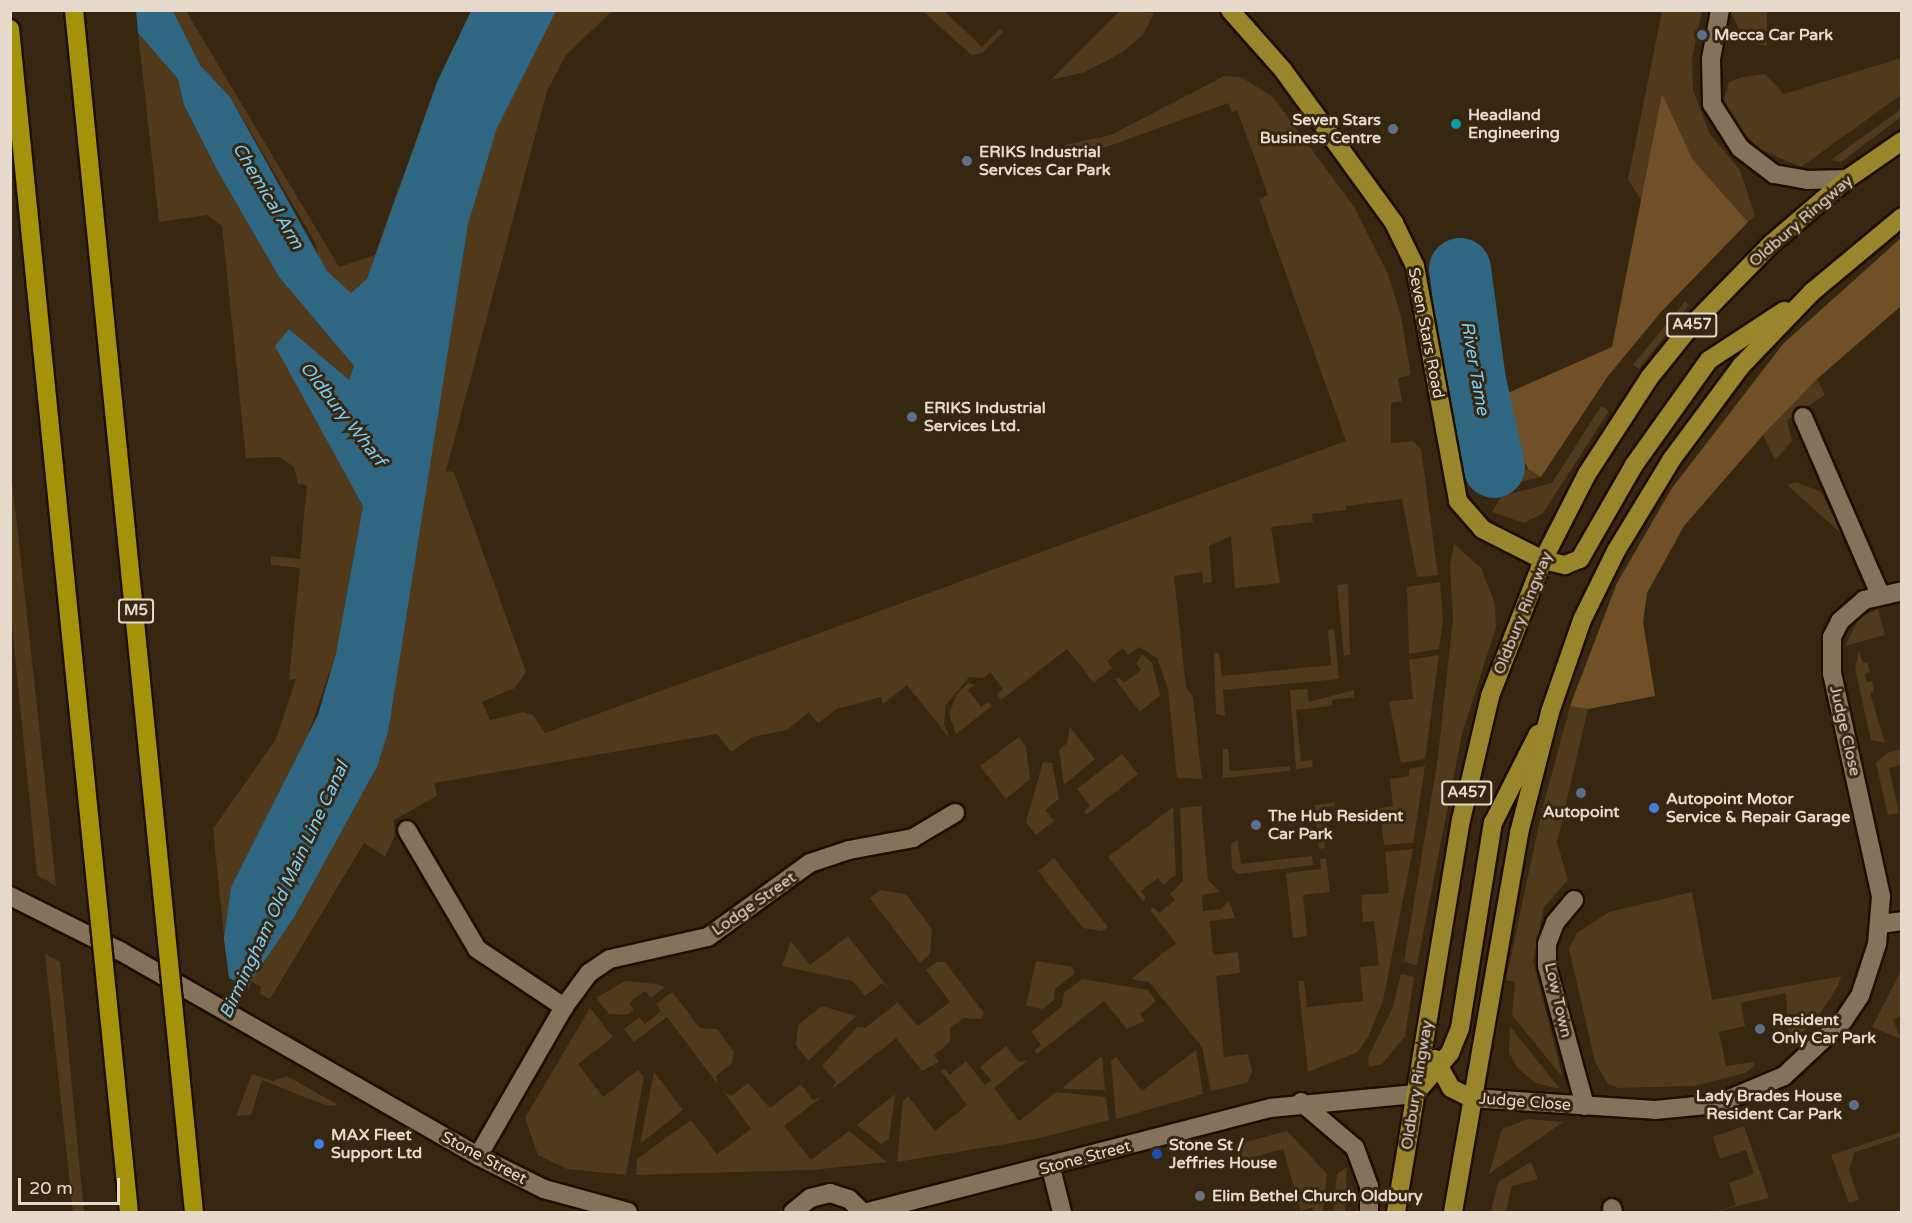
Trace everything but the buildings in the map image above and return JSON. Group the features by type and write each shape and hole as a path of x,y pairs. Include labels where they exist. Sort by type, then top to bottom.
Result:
{"highway":[{"name":"M5","path":"74,10 194,1212"},
{"path":"10,29 129,1212"}],"main road":[{"name":"Seven Stars Road","path":"1230,10 1283,70 1347,154 1394,223 1415,266 1458,501 1482,529 1543,560"},
{"name":"Oldbury Ringway","path":"1396,1212 1461,820 1490,696 1543,560 1587,474 1649,378 1691,326 1771,244 1847,179 1902,141"},
{"path":"1543,560 1565,565 1580,559 1634,465 1709,360 1812,292 1902,217"},
{"path":"1453,1212 1518,833 1550,714 1582,620 1616,551 1672,459 1741,366 1812,292"},
{"path":"1415,1094 1440,1067 1460,1028 1494,823 1550,714"},
{"path":"1425,1035 1451,1088 1471,1098"}],"street":[{"path":"1720,10 1711,59 1712,104 1740,148 1774,174 1807,180 1847,179"},
{"path":"1803,417 1881,596"},
{"name":"Judge Close","path":"1471,1098 1656,1110 1717,1104 1784,1076 1836,1029 1860,996 1881,924 1877,870 1832,674 1832,637 1840,621 1864,600 1902,591"},
{"name":"Lodge Street","path":"478,1156 564,1007 589,974 610,959 708,937 810,863 849,850 913,838 955,813"},
{"path":"407,830 477,949 564,1007"},
{"name":"Stone Street","path":"10,896 189,991 478,1156 544,1189 628,1212"},
{"name":"Low Town","path":"1574,900 1555,923 1547,944 1547,966 1585,1106"},
{"path":"1881,924 1902,921"},
{"name":"Stone Street","path":"868,1212 1051,1168 1301,1102 1415,1094"},
{"path":"1301,1102 1355,1148 1369,1186 1369,1212"},
{"path":"1051,1168 1062,1212"},
{"path":"793,1212 810,1198 830,1193 849,1199 862,1212"}],"shaded area":[{"path":"173,11 186,11 339,267 375,255 403,174 374,276 351,298 322,272 315,242 230,97 200,65"},
{"path":"556,11 612,11 566,55 547,91 446,471 454,472 526,672 515,688 482,702 490,720 523,712 533,715 545,733 1346,441 1259,199 1268,195 1237,110 1232,112 1228,103 1070,160 1065,145 1111,135 1224,76 1241,77 1273,97 1354,207 1388,274 1401,316 1411,375 1398,378 1402,401 1391,403 1391,443 1413,441 1421,449 1438,575 1417,577 1402,499 1346,506 1346,510 1312,514 1313,522 1271,527 1280,583 1235,588 1231,536 1209,546 1212,582 1203,583 1202,572 1174,576 1186,688 1193,697 1202,779 1177,778 1168,689 1157,658 1139,647 1128,655 1123,648 1107,661 1112,668 1094,683 1067,649 1001,700 997,694 1003,689 990,672 984,678 969,677 946,705 944,724 950,739 907,685 883,704 881,697 837,709 818,723 809,712 787,730 752,737 731,752 717,734 434,783 437,796 394,820 395,835 385,857 364,843 270,999 260,994 261,987 251,981 295,916 377,767 388,733 466,204 490,132"},
{"path":"923,11 944,11 982,47 1000,29 1003,32 982,53 971,55"},
{"path":"1120,11 1154,13 1143,35 1121,53 1085,72 1051,80"},
{"path":"1662,11 1702,11 1692,59 1693,90 1710,134 1740,170 1755,216 1748,222 1693,160 1662,95 1642,201 1628,180"},
{"path":"1730,11 1767,11 1767,46 1745,41"},
{"path":"138,33 178,79 184,105 217,170 279,277 354,366 349,380 345,377 363,506 336,653 303,749 231,887 224,937 213,829 276,739 296,679 289,680 300,568 271,565 271,556 300,559 307,485 298,484 294,467 280,457 246,458 222,226 207,215 159,222"},
{"path":"1901,58 1901,95 1801,167 1759,149 1735,124 1724,100 1729,82 1743,77 1765,74 1784,94"},
{"path":"1662,94 1693,160 1748,222 1661,312 1608,376 1541,477 1528,469 1494,399 1612,347"},
{"path":"1901,109 1901,117 1841,162 1831,160"},
{"path":"1901,238 1901,306 1817,379 1763,435 1684,526 1647,593 1643,622 1655,696 1588,709 1570,706 1617,583 1672,488 1783,344"},
{"path":"1478,252 1494,399 1520,451 1511,448 1487,393 1467,400 1440,260"},
{"path":"1685,301 1689,305 1639,369 1633,365"},
{"path":"1817,379 1825,395 1787,420 1792,441 1775,460 1763,435"},
{"path":"1601,406 1609,411 1543,513 1524,523 1492,512 1502,496 1552,483"},
{"path":"1528,469 1541,477 1487,490 1482,486 1480,475"},
{"path":"11,471 56,886 37,875 11,616"},
{"path":"1796,482 1821,492 1842,534 1787,485"},
{"path":"1454,544 1481,568 1495,604 1496,627 1462,734 1417,965 1404,962 1437,764 1453,619 1450,565"},
{"path":"1440,582 1443,619 1439,649 1409,654 1407,587"},
{"path":"1348,584 1350,655 1344,656 1337,585"},
{"path":"1878,609 1885,635 1845,646 1859,618"},
{"path":"1334,629 1339,679 1223,690 1225,716 1216,714 1214,653 1219,653 1222,676 1331,665 1328,630"},
{"path":"1859,651 1863,663 1867,662 1870,672 1865,674 1867,682 1872,681 1874,691 1870,693 1885,743 1871,740 1855,669"},
{"path":"1142,654 1152,663 1160,695 1140,712 1115,679 1119,677 1124,683 1141,670 1136,664"},
{"path":"1439,655 1425,759 1401,763 1389,701 1413,699 1409,660"},
{"path":"968,683 975,685 968,690 981,707 988,702 992,706 956,734 949,714 957,694"},
{"path":"1307,689 1309,702 1354,690 1354,697 1332,700 1332,706 1296,710 1301,761 1312,760 1313,767 1296,769 1290,690"},
{"path":"1570,706 1588,709 1557,842 1568,880 1544,907 1533,961 1563,1078 1512,1015 1515,982 1506,980 1542,810"},
{"path":"1070,727 1095,759 1064,785 1059,750 1067,743"},
{"path":"1019,737 1026,747 1030,779 1006,799 980,766"},
{"path":"1223,749 1228,749 1230,771 1290,766 1290,771 1223,778"},
{"path":"1901,749 1901,765 1889,768 1899,813 1888,815 1876,763 1887,753"},
{"path":"1122,754 1138,774 1086,815 1084,811 1090,806 1077,789"},
{"path":"1043,762 1052,763 1059,799 1045,810 1054,821 1036,835 1026,822"},
{"path":"1425,766 1413,843 1384,845 1380,808 1393,806 1390,779 1409,776 1409,769"},
{"path":"1335,802 1335,806 1321,808 1325,848 1319,849 1315,805"},
{"path":"1201,806 1208,880 1220,892 1202,895 1203,911 1221,909 1229,901 1235,918 1210,921 1213,955 1238,952 1240,973 1216,976 1224,1057 1248,1054 1252,1072 1247,1083 1211,1091 1202,1047 1149,982 1131,979 1176,943 1150,910 1153,907 1159,913 1175,900 1170,894 1183,881 1180,808"},
{"path":"1173,807 1176,875 1163,885 1158,878 1141,891 1146,898 1143,901 1108,857"},
{"path":"1238,840 1241,864 1312,856 1313,865 1238,874 1232,868 1231,844"},
{"path":"1413,849 1383,1001 1368,1037 1358,1052 1308,1072 1298,981 1304,981 1307,1007 1363,1001 1360,967 1379,965 1374,921 1363,922 1361,895 1389,893 1385,852"},
{"path":"1054,858 1108,927 1102,931 1083,928 1038,871"},
{"path":"1326,858 1330,892 1303,895 1307,936 1293,938 1286,873 1321,869 1320,859"},
{"path":"880,890 906,894 932,929 930,954 920,963 870,898"},
{"path":"1692,892 1712,1000 1841,976 1838,986 1813,1024 1789,1043 1786,993 1741,1003 1745,1026 1719,1032 1726,1066 1753,1062 1755,1066 1745,1073 1694,1086 1618,1088 1608,1084 1595,1062 1569,949 1577,933 1609,912"},
{"path":"848,936 889,989 882,983 865,996 852,981 782,966 791,941 810,965"},
{"path":"45,954 60,962 84,1212 73,1212"},
{"path":"1036,961 1073,967 1074,974 1055,989 1054,1000 1042,1009 1026,1006"},
{"path":"937,962 945,962 984,1013 981,1019 963,1018 950,1028 950,1042 934,1055 939,1062 922,1071 896,1038 831,1090 836,1082 822,1066 857,1027 865,1028 897,1003 892,996 918,1026 950,1002 926,970"},
{"path":"1901,971 1901,1016 1893,1020 1901,1039 1872,1027"},
{"path":"1401,974 1414,977 1405,1036 1382,1064 1369,1067 1368,1057 1393,1007"},
{"path":"1082,979 1148,990 1156,1001 1140,1014 1145,1021 1127,1029 1104,1001 1037,1054 1035,1050 1041,1045 1031,1032 1062,1006 1064,993"},
{"path":"625,981 665,987 651,998 645,991 629,1003 634,1010 627,1015 609,1014 596,998"},
{"path":"672,992 700,1028 717,1029 734,1052 732,1063 716,1076 718,1085 667,1017 634,1042 624,1029 639,1017 645,1024 661,1011 656,1004"},
{"path":"822,1006 856,1016 808,1061 796,1045 798,1025"},
{"path":"590,1008 613,1037 578,1064 603,1097 638,1070 644,1077 626,1175 567,1169 538,1155 525,1118"},
{"path":"1510,1026 1560,1089 1535,1083 1517,1067 1509,1053"},
{"path":"1006,1046 1019,1062 1028,1060 994,1088 1019,1121 1056,1092 1106,1097 1109,1120 1036,1139 897,1162 903,1101 908,1096 935,1131 967,1105 941,1071 944,1068 950,1075 966,1061 985,1085 991,1080 980,1067"},
{"path":"1196,1050 1203,1094 1116,1119 1111,1061 1116,1057 1142,1091"},
{"path":"1102,1056 1105,1090 1065,1089 1063,1087"},
{"path":"654,1072 683,1110 640,1144"},
{"path":"252,1074 273,1081 287,1076 338,1105 327,1106 262,1080 251,1115 236,1116"},
{"path":"748,1083 770,1108 801,1084 813,1100 822,1097 784,1126 811,1160 849,1131 887,1162 811,1170 636,1175 637,1159 691,1120 717,1154 751,1129 723,1091 731,1096"},
{"path":"895,1094 889,1139 881,1144 857,1125"},
{"path":"1528,1119 1563,1122 1489,1174 1502,1129"},
{"path":"1744,1126 1769,1198 1715,1212 1736,1205 1729,1183 1754,1174 1746,1150 1720,1159 1713,1137"},
{"path":"1287,1131 1327,1174 1323,1212 1312,1212 1313,1207 1301,1211 1283,1149 1243,1160 1238,1144"},
{"path":"1901,1132 1901,1137 1855,1152 1849,1170 1859,1200 1849,1203 1831,1155"},
{"path":"1531,1162 1538,1179 1512,1186 1506,1212 1491,1212 1498,1182"},
{"path":"1347,1167 1345,1212 1333,1212 1337,1174"}],"water":[{"path":"136,11 173,11 200,65 230,97 327,271 351,293 367,279 437,82 471,11 556,11 497,128 468,224 388,733 377,767 295,916 251,981 212,1103 188,1029 224,937 231,887 318,715 336,653 363,506 275,346 289,329 349,380 354,366 279,277 217,170 184,105 178,79 138,33"}],"pier":[{"path":"222,924 229,978 252,990 214,1104 188,1212 121,1212 167,1041 185,1027 214,959"}],"waterway":[{"name":"River Tame","path":"1460,269 1475,381 1494,467"}],"place":[{"name":"Mecca Car Park","path":"1702,35"},
{"name":"Headland Engineering","path":"1456,124"},
{"name":"Seven Stars Business Centre","path":"1393,129"},
{"name":"ERIKS Industrial Services Car Park","path":"967,161"},
{"name":"ERIKS Industrial Services Ltd.","path":"912,417"},
{"name":"Autopoint","path":"1581,793"},
{"name":"Autopoint Motor Service & Repair Garage","path":"1654,808"},
{"name":"The Hub Resident Car Park","path":"1256,825"},
{"name":"Resident Only Car Park","path":"1760,1029"},
{"name":"Lady Brades House Resident Car Park","path":"1854,1105"},
{"name":"MAX Fleet Support Ltd","path":"319,1144"},
{"name":"Stone St / Jeffries House","path":"1157,1154"},
{"name":"Elim Bethel Church Oldbury","path":"1200,1196"}],"water label":[{"name":"Chemical Arm","path":"268,196"},
{"name":"Oldbury Wharf","path":"343,414"},
{"name":"Birmingham Old Main Line Canal","path":"284,890"}]}
